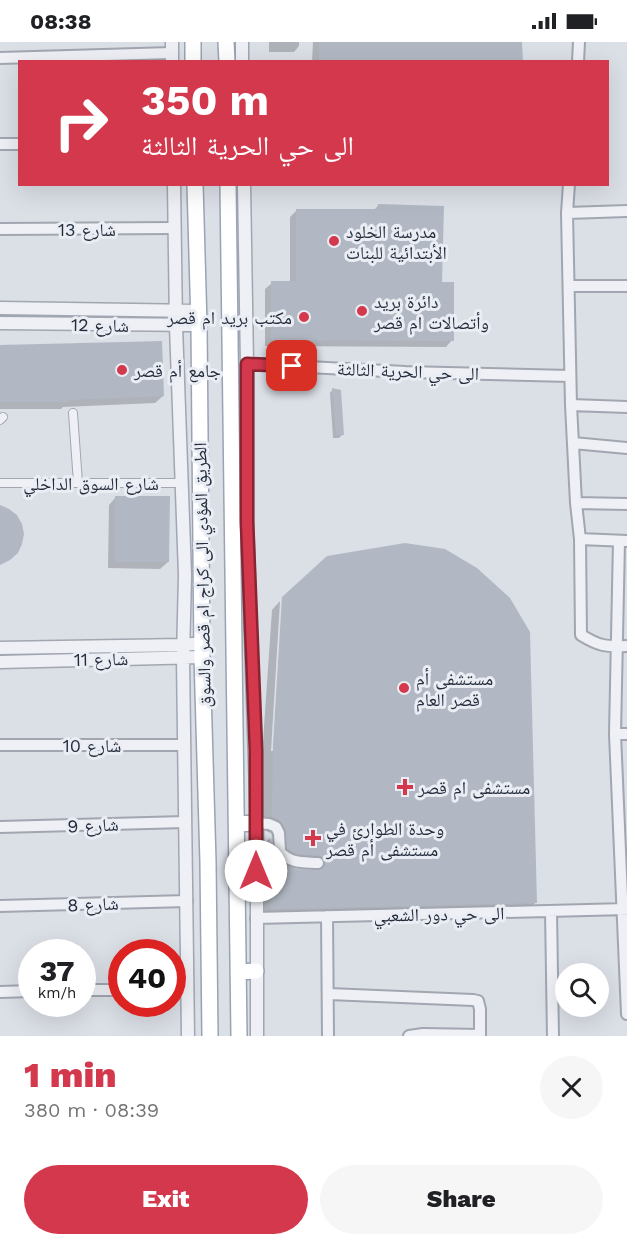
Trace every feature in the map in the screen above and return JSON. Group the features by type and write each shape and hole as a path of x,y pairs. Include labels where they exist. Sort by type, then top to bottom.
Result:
{"main road":[{"path":"193,42 193,60"},
{"path":"226,42 226,60"},
{"name":"الطريق المؤدي الى كراج ام قصر والسوق","path":"195,186 210,1036"},
{"path":"228,186 239,1036"},
{"path":"230,316 246,316"},
{"path":"237,824 257,823"},
{"path":"238,972 256,971"}],"street":[{"path":"242,42 242,60"},
{"path":"578,60 579,42"},
{"path":"0,58 172,52"},
{"path":"0,144 18,144"},
{"path":"174,186 176,326 185,575 183,651 188,1036"},
{"path":"244,186 247,522 256,751 257,1036"},
{"path":"569,186 567,213 570,376 580,539 581,635 598,645 622,647"},
{"path":"567,213 627,211"},
{"name":"شارع 13","path":"0,229 175,228"},
{"path":"568,286 627,286"},
{"name":"شارع 12","path":"0,308 176,312 199,318"},
{"name":"شارع 12","path":"0,323 176,326 199,318"},
{"name":"الى حي الحرية الثالثة","path":"247,364 570,376"},
{"path":"571,405 622,407 627,398"},
{"path":"73,413 78,483"},
{"path":"573,443 627,448"},
{"name":"شارع السوق الداخلي","path":"0,483 181,483"},
{"path":"576,502 627,504"},
{"path":"580,539 623,541 622,647 615,734 623,829 627,1014"},
{"name":"شارع 11","path":"0,648 183,651"},
{"name":"شارع 11","path":"0,662 202,650"},
{"path":"615,734 627,734"},
{"name":"شارع 10","path":"0,745 184,745"},
{"name":"شارع 9","path":"0,828 185,822"},
{"path":"257,823 276,827 279,833 280,852 286,858 292,861 318,863"},
{"name":"شارع 8","path":"0,906 187,901"},
{"name":"الى حي دور الشعبي","path":"256,918 624,909"},
{"path":"551,911 553,1036"},
{"path":"327,916 328,1036"},
{"path":"0,992 18,991"},
{"path":"328,994 478,1001 480,1035 423,1034 409,1036"}],"building":[{"path":"319,42 522,42 523,60 319,60"},
{"path":"378,204 444,206 442,282 454,282 454,341 271,340 271,281 296,281 296,209 377,209"},
{"path":"162,341 164,396 70,400 70,402 0,402 0,345"},
{"path":"332,388 341,390 344,435 336,435"},
{"path":"115,496 170,496 169,562 115,562"},
{"path":"0,505 17,515 24,534 18,553 0,565"},
{"name":"مستشفى أم قصر العام","path":"405,543 445,549 477,568 510,598 530,632 537,903 270,909 271,834 273,855 286,865 296,869 318,870 324,867 325,863 322,856 299,854 289,850 283,824 272,817 273,744 282,597 327,556"}],"place":[{"name":"مدرسة الخلود الأبتدائية للبنات","path":"334,241"},
{"name":"دائرة بريد وأتصالات ام قصر","path":"362,311"},
{"name":"مكتب بريد ام قصر","path":"304,317"},
{"name":"جامع أم قصر","path":"122,370"},
{"name":"مستشفى أم قصر العام","path":"404,688"},
{"name":"مستشفى ام قصر","path":"405,787"},
{"name":"وحدة الطوارئ في مستشفى أم قصر","path":"313,838"}],"route":[{"path":"256,871 256,751 247,522 247,364 292,366"}]}
